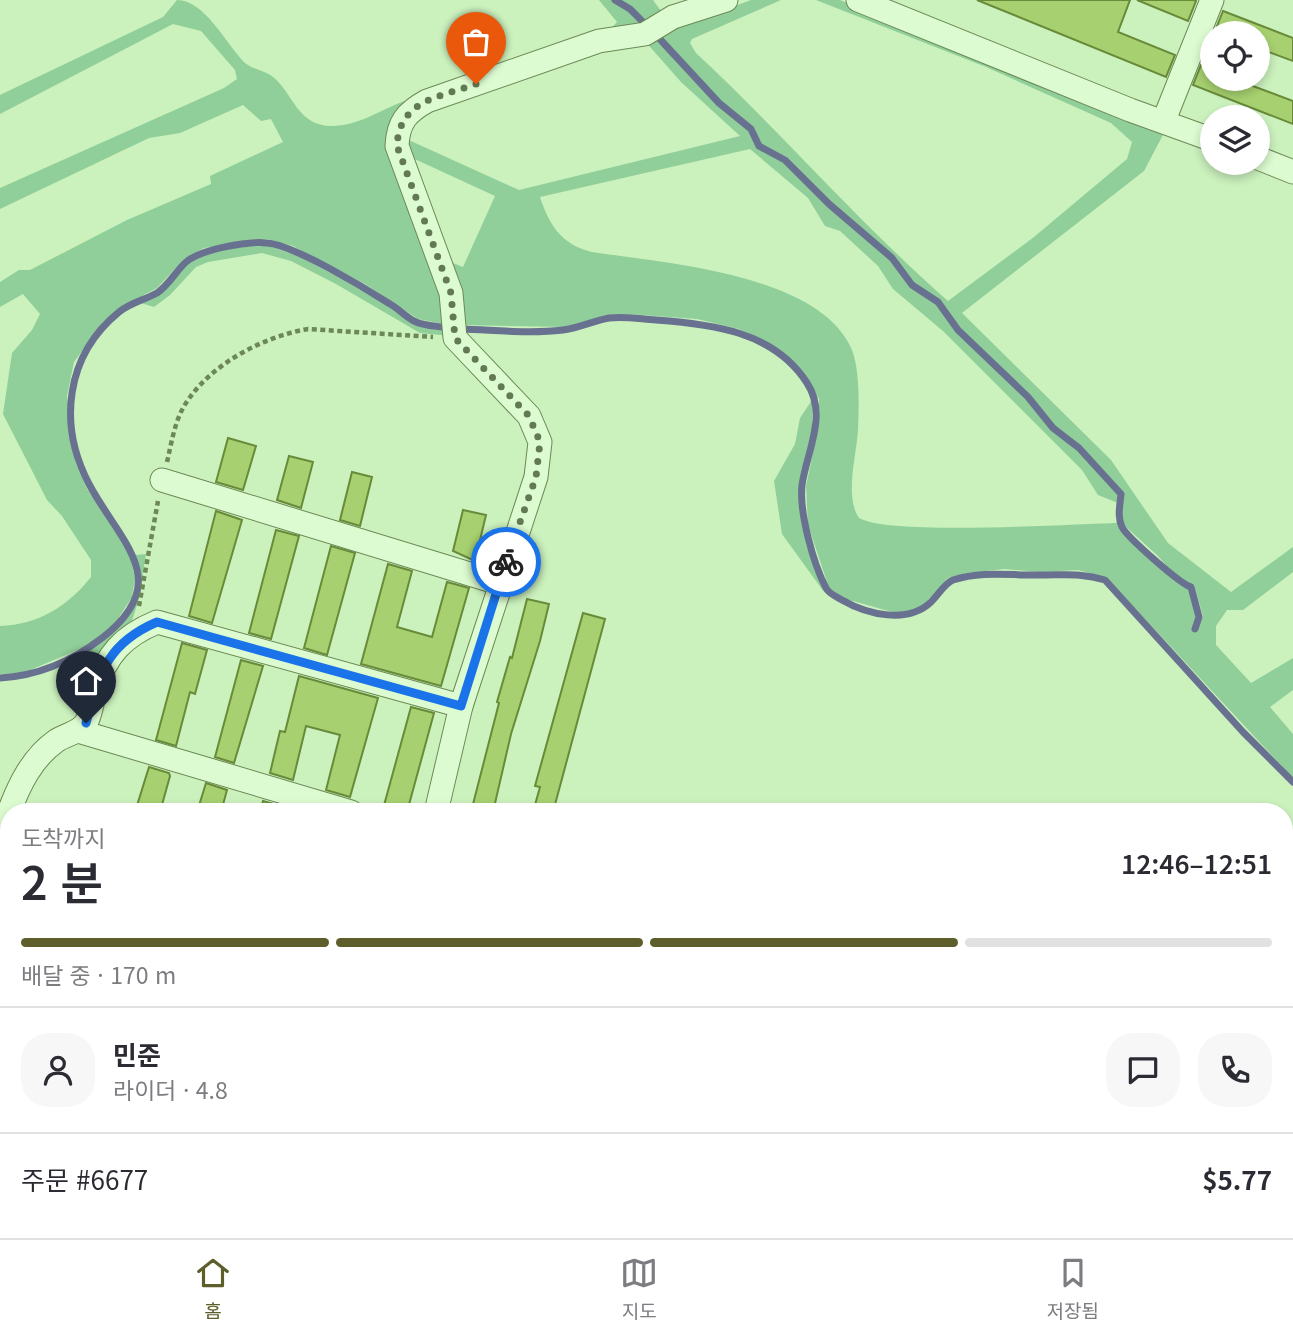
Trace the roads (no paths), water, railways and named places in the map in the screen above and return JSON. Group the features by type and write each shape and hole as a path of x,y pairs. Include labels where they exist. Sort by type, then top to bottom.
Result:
{"street":[{"path":"438,803 461,706 499,583 536,477 540,442 529,416 455,338 451,293 397,146 402,121 410,110 427,101 599,41 645,34 673,17 726,0"},
{"path":"858,0 1130,110 1200,135"},
{"path":"1164,120 1212,0"},
{"path":"1270,160 1291,164"},
{"path":"162,480 499,583"},
{"path":"13,803 24,776 37,760 57,741 79,731 86,723 107,659 130,636 157,622 461,706"},
{"path":"79,731 321,803"}],"waterway":[{"path":"615,0 630,9 644,23"},
{"path":"657,36 719,103 751,129 759,146 785,160 829,204 892,258 912,285 938,302 958,330 1028,397 1053,428 1079,448 1121,494 1119,511 1122,527 1143,550 1191,587 1199,617 1195,629"},
{"path":"0,678 41,671 79,654 102,638 124,617 135,598 138,579 134,561 126,543 89,484 79,461 71,415 72,392 87,349 119,312 157,293 193,257 225,247 267,243 294,251 329,268 416,322 448,328"},
{"path":"462,329 550,331 569,329 609,318 627,317 698,324 759,341 793,366 813,395 816,420 802,485 803,509 816,565 831,593 864,610 900,615 922,609 944,586 964,577 987,574 1074,575 1105,580 1243,732 1293,782"}]}
